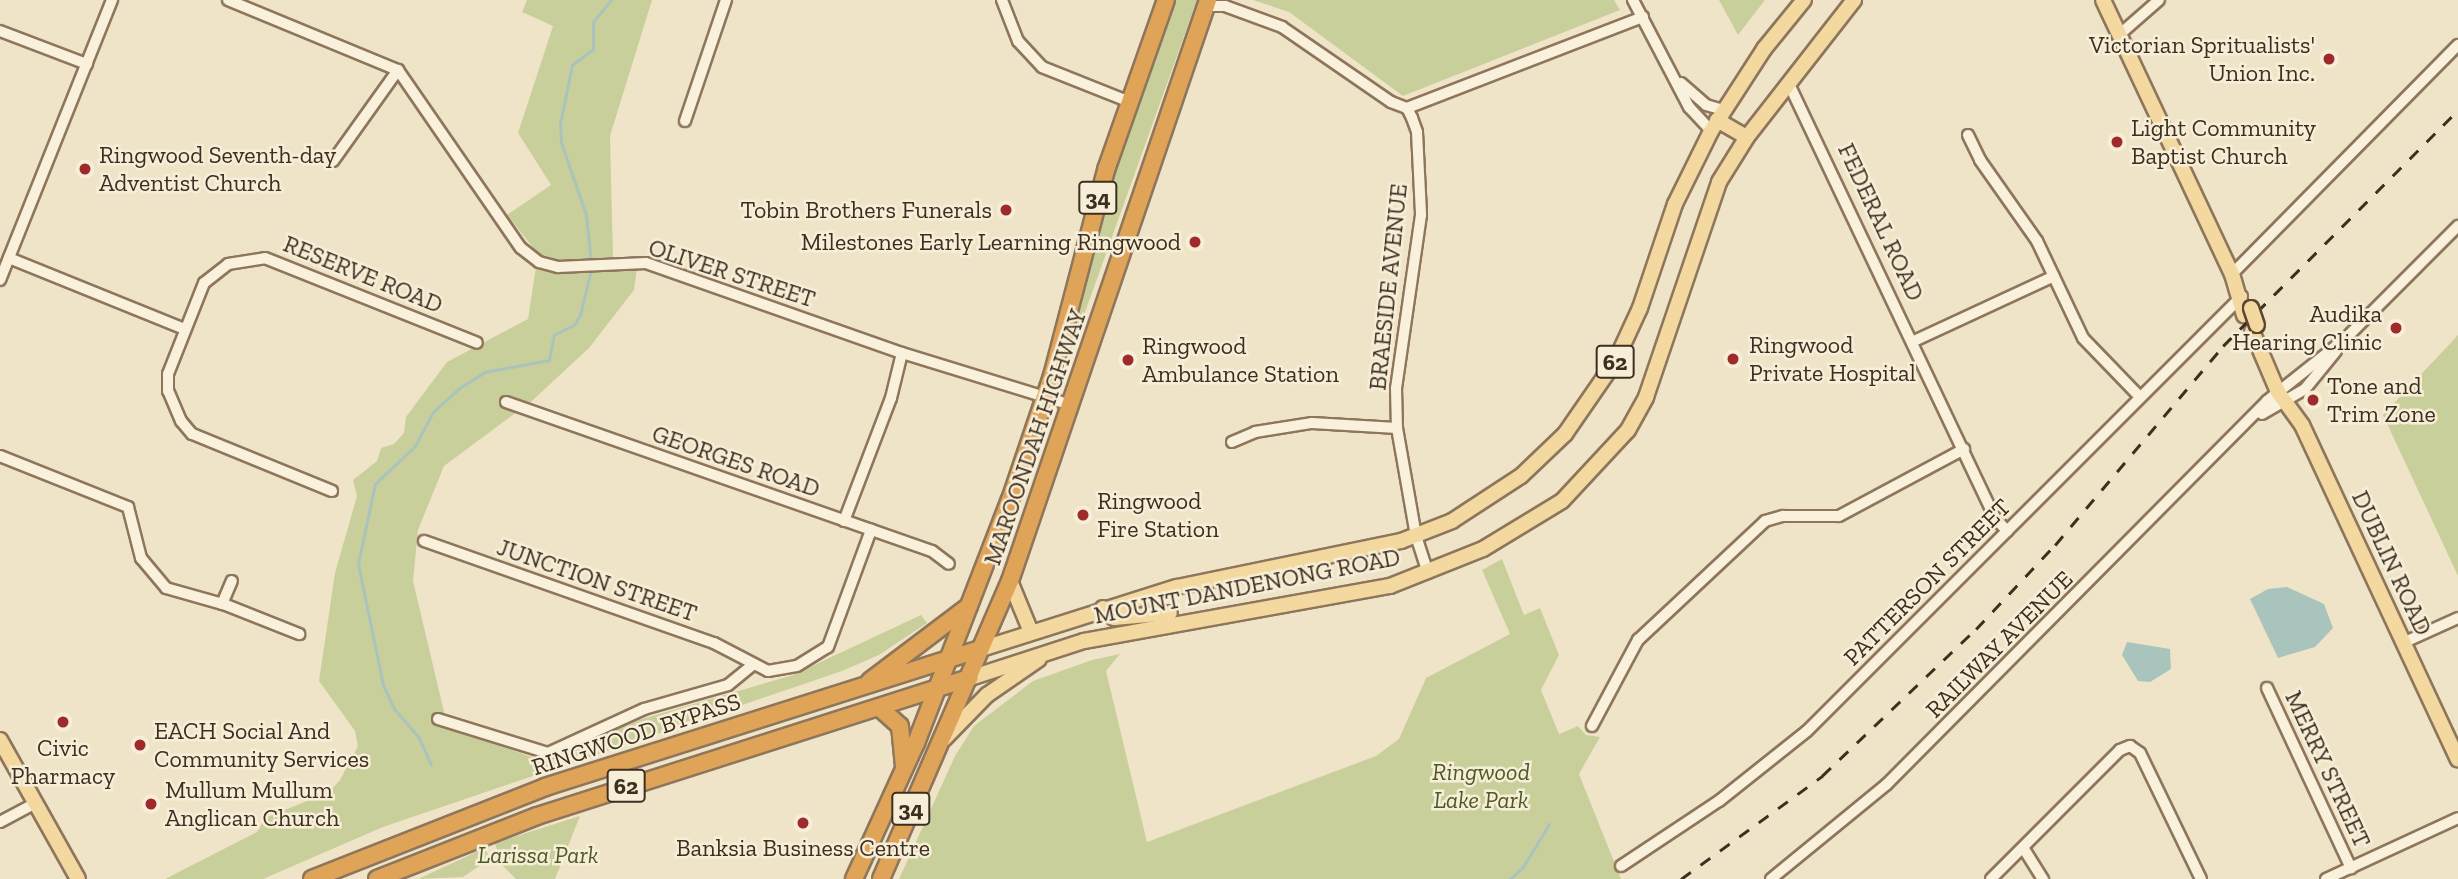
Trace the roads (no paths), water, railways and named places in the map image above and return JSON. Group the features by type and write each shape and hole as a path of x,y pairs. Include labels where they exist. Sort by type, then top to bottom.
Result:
{"highway":[{"name":"MAROONDAH HIGHWAY","path":"855,879 949,659 1045,399 1106,170 1166,0"},
{"name":"MAROONDAH HIGHWAY","path":"881,879 944,739 1010,581 1207,3"},
{"path":"863,687 970,605"},
{"name":"RINGWOOD BYPASS","path":"313,879 545,787 981,649"},
{"name":"RINGWOOD BYPASS","path":"377,879 537,816 881,709 970,678"},
{"path":"881,709 900,726 904,767"}],"main road":[{"name":"MOUNT DANDENONG ROAD","path":"981,649 1103,608 1177,587 1341,557 1416,537 1452,521 1521,476 1564,434 1592,398 1640,308 1675,204 1717,121 1804,0"},
{"name":"MOUNT DANDENONG ROAD","path":"970,678 1051,650 1182,623 1357,594 1429,573 1508,536 1562,501 1628,430 1652,383 1702,223 1719,182 1747,137 1854,0"},
{"name":"DUBLIN ROAD","path":"2103,0 2232,275 2254,328 2405,642 2458,759"},
{"path":"1717,121 1747,137"},
{"path":"1010,581 1031,632"},
{"path":"1177,587 1167,602 1170,613 1182,623"},
{"path":"1103,608 1114,618 1170,613"},
{"path":"944,739 987,695 1051,650"},
{"path":"0,740 78,879"}],"street":[{"path":"0,280 112,0"},
{"path":"228,0 398,70 333,161"},
{"path":"685,121 726,0"},
{"path":"1002,0 1018,41 1042,67 1130,102"},
{"path":"1633,0 1679,81 1689,107 1717,121"},
{"path":"2119,35 2159,0"},
{"path":"1207,3 1225,6 1282,27 1391,102 1408,108 1643,17"},
{"path":"0,31 87,64"},
{"path":"2232,275 2458,45"},
{"name":"OLIVER STREET","path":"398,70 521,248 545,264 646,263 902,353 1071,405"},
{"path":"1679,81 1706,105 1717,121"},
{"name":"FEDERAL ROAD","path":"1788,82 1914,341 1995,518 2007,531"},
{"name":"BRAESIDE AVENUE","path":"1408,108 1417,132 1421,215 1396,388 1397,428 1416,537 1429,573"},
{"path":"1968,135 1980,160 2031,231 2083,338 2140,397"},
{"name":"RAILWAY AVENUE","path":"1771,879 1886,785 2245,426 2286,394 2313,381 2344,339 2458,226"},
{"name":"RESERVE ROAD","path":"332,491 192,434 168,391 168,374 204,283 228,264 254,257 477,343"},
{"path":"9,258 185,328"},
{"path":"1914,341 2054,276"},
{"name":"PATTERSON STREET","path":"1621,866 1719,801 1807,731 2140,397 2244,304"},
{"path":"845,521 891,398 902,353"},
{"name":"GEORGES ROAD","path":"506,402 932,551 949,564"},
{"path":"1232,443 1255,432 1312,423 1397,428"},
{"path":"1592,726 1639,640 1765,521 1783,516 1839,516 1964,449"},
{"path":"0,456 128,507 138,550 151,574 166,588 222,604 299,634"},
{"name":"JUNCTION STREET","path":"424,541 714,643 768,671 787,669 815,658 828,647 871,530"},
{"path":"222,604 232,581"},
{"path":"2405,642 2458,618"},
{"path":"438,719 548,753 644,709 728,685 754,664"},
{"name":"MERRY STREET","path":"2267,688 2351,868"},
{"path":"1991,879 2024,849 2120,750 2130,746 2140,753 2201,879"},
{"path":"0,821 34,804"},
{"path":"2326,879 2458,818"},
{"path":"2024,849 2043,879"}],"water":[{"path":"2287,587 2324,604 2333,628 2315,647 2278,658 2250,599 2268,589"},
{"path":"2127,642 2170,649 2171,669 2150,682 2138,681 2122,655"}],"waterway":[{"path":"591,264 586,215 561,143 560,124 572,65 593,49 593,22 611,0"},
{"path":"431,765 419,738 394,709 383,685 358,564 375,484 415,446 433,412 461,387 485,372 549,360 554,335 574,325 580,315 591,270"},
{"path":"1510,879 1523,867 1549,824"}],"railway":[{"path":"1681,879 1822,776 1976,629 2055,545 2223,346 2458,110"}],"place":[{"name":"Victorian Spritualists' Union Inc.","path":"2329,59"},
{"name":"Light Community Baptist Church","path":"2117,142"},
{"name":"Ringwood Seventh-day Adventist Church","path":"85,169"},
{"name":"Tobin Brothers Funerals","path":"1006,210"},
{"name":"Milestones Early Learning Ringwood","path":"1195,242"},
{"name":"Audika Hearing Clinic","path":"2396,328"},
{"name":"Ringwood Private Hospital","path":"1733,359"},
{"name":"Ringwood Ambulance Station","path":"1128,360"},
{"name":"Tone and Trim Zone","path":"2313,400"},
{"name":"Ringwood Fire Station","path":"1083,515"},
{"name":"Civic Pharmacy","path":"63,722"},
{"name":"EACH Social And Community Services","path":"140,745"},
{"name":"Mullum Mullum Anglican Church","path":"151,804"},
{"name":"Banksia Business Centre","path":"803,823"}],"park label":[{"name":"Ringwood Lake Park","path":"1481,786"},
{"name":"Larissa Park","path":"538,855"}]}
